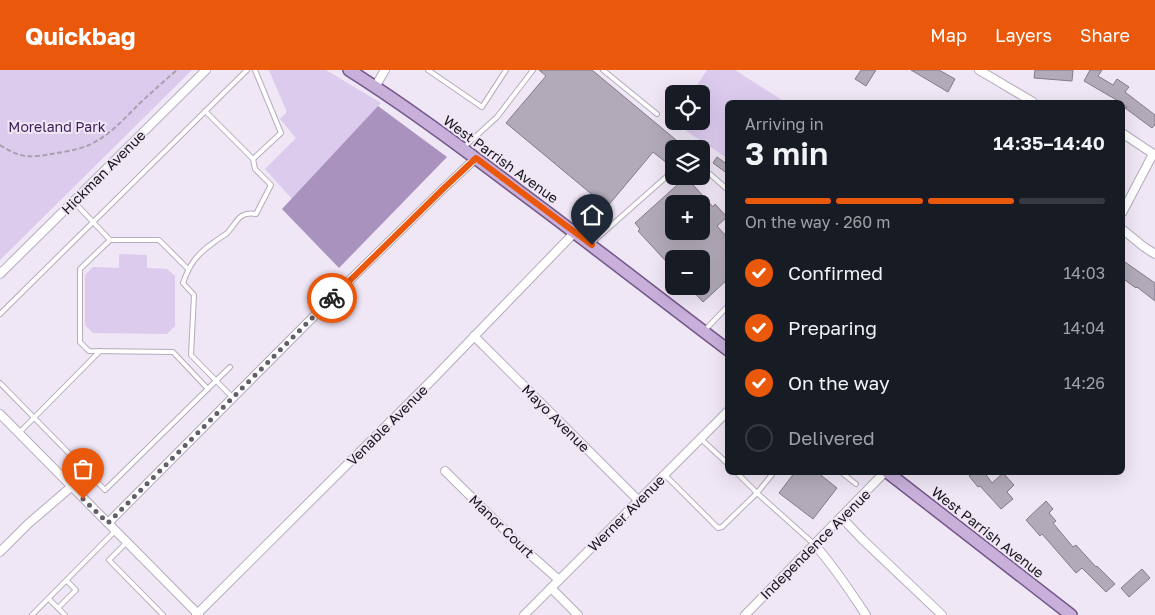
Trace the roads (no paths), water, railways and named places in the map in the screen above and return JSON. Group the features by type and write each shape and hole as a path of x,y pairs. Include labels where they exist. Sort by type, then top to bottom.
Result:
{"main road":[{"name":"West Parrish Avenue","path":"349,70 476,158 725,348"},
{"name":"West Parrish Avenue","path":"890,475 1071,615"}],"street":[{"name":"Hickman Avenue","path":"0,274 206,70"},
{"path":"375,87 385,70"},
{"path":"979,70 1030,100"},
{"path":"1125,136 1154,155 1125,208"},
{"path":"108,523 363,267 476,158"},
{"path":"1125,231 1155,254"},
{"name":"Venable Avenue","path":"197,614 433,379 574,232"},
{"name":"Mayo Avenue","path":"474,336 638,500"},
{"path":"0,414 197,614"},
{"name":"Werner Avenue","path":"524,615 725,414"},
{"name":"Manor Court","path":"445,471 525,550 559,580"},
{"name":"Independence Avenue","path":"745,615 883,475"},
{"path":"0,552 28,524 71,487"},
{"path":"841,517 942,615"},
{"path":"814,544 843,581 866,615"},
{"path":"551,588 578,615"}],"lane":[{"path":"0,314 247,70"},
{"path":"253,159 281,133 255,70"},
{"path":"428,70 482,107 506,70"},
{"path":"462,148 497,117 533,70"},
{"path":"603,70 657,114"},
{"path":"205,111 253,159 256,170 271,185 256,214 242,215 227,232 197,256 188,269 183,283 194,295 190,355 233,398"},
{"path":"710,174 725,187"},
{"path":"592,245 596,239 665,178"},
{"path":"73,201 110,240"},
{"path":"188,269 159,240 110,240 80,269 80,342 88,351 172,352 208,389"},
{"path":"704,332 725,309"},
{"path":"19,433 100,351"},
{"path":"0,383 105,490 230,367"},
{"path":"700,438 725,461"},
{"path":"664,474 718,528 722,527 758,493 772,475"},
{"path":"739,475 814,544"},
{"path":"844,475 856,484"},
{"path":"32,615 116,531"},
{"path":"127,542 109,560 163,615"},
{"path":"58,608 76,590 67,581"},
{"path":"49,599 65,615"}],"park label":[{"name":"Moreland Park","path":"57,126"}]}
